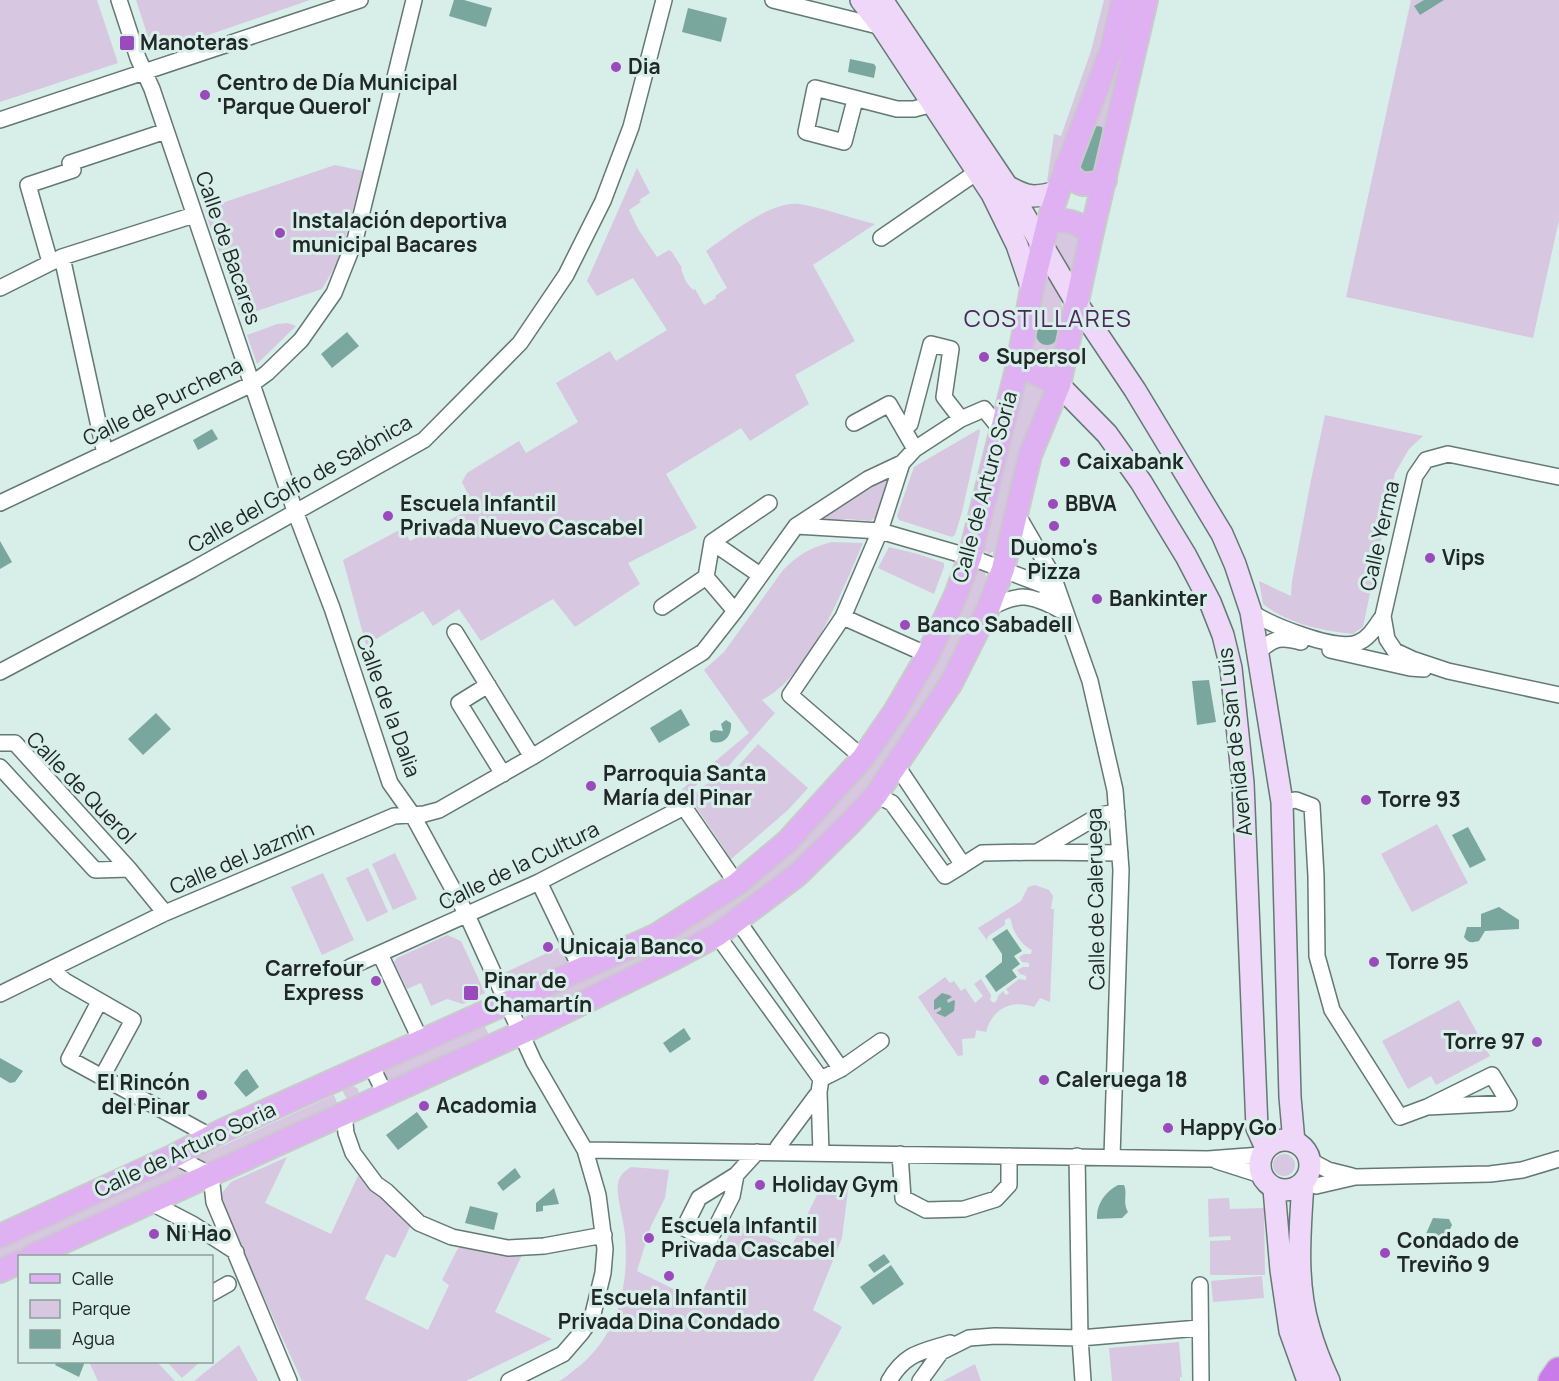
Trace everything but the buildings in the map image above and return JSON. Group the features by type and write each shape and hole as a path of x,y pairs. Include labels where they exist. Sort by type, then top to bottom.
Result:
{"highway":[{"path":"1552,1381 1559,1371"}],"main road":[{"name":"Calle de Arturo Soria","path":"0,1236 174,1156 210,1136 657,935 736,884 788,841 863,758 896,710 928,655 956,595 970,557 1002,431 1045,234 1066,167 1111,51 1123,0"},
{"name":"Calle de Arturo Soria","path":"37,1255 521,1033 717,935 797,875 876,795 951,683 987,609 1003,569 1030,454 1059,385 1146,0"},
{"path":"1066,167 1071,178 1080,183 1094,184 1105,180"},
{"path":"1045,234 1060,220 1069,220 1084,228 1091,236"},
{"name":"Calle de Arturo Soria","path":"1018,365 1059,385"}],"street":[{"name":"Calle de Bacares","path":"119,0 152,89 296,511"},
{"path":"0,120 360,0"},
{"name":"Calle de Purchena","path":"0,503 252,384 267,373 301,340 334,293 355,240 414,0"},
{"name":"Calle del Golfo de Salónica","path":"0,672 192,570 424,440 520,344 566,275 603,201 631,127 664,0"},
{"path":"773,0 882,27"},
{"path":"861,0 882,27 933,104 1004,217 1017,245 1032,289"},
{"name":"Avenida de San Luis","path":"882,0 1007,186 1045,234 1076,302 1135,390 1222,534 1246,593 1258,652 1282,802 1290,1097 1294,1142"},
{"path":"855,100 897,110 914,109 933,104"},
{"path":"105,454 56,260 28,185 73,170 70,163 166,131"},
{"path":"881,238 977,172"},
{"path":"1007,186 1025,196 1037,197 1057,192"},
{"path":"0,288 56,260 194,215"},
{"path":"904,428 910,424 931,344 951,349 944,397 961,419"},
{"name":"Avenida de San Luis","path":"1059,385 1107,434 1141,482 1186,556 1210,602 1223,634 1232,668 1243,783 1257,1128 1266,1167 1290,1331 1308,1381"},
{"path":"854,423 889,404 915,449"},
{"name":"Calle del Jazmín","path":"0,994 165,913 394,816 424,814 439,810 532,757 703,651 796,526 868,479 902,463 915,449 961,419 984,409 1002,431"},
{"name":"Calle Yerma","path":"1383,616 1415,476 1426,460 1448,454 1559,477"},
{"path":"863,758 790,695 843,617 880,531 902,463"},
{"path":"662,607 706,577 712,542 769,503"},
{"name":"Calle de la Dalia","path":"296,511 328,596 390,783 412,814 467,915 507,1004"},
{"name":"Calle de Caleruega","path":"1017,514 1053,576 1090,681 1115,790 1120,853 1112,1157"},
{"name":"Calle de Caleruega","path":"796,526 880,531 970,557 1043,585 1065,613"},
{"path":"712,542 760,575"},
{"path":"706,577 735,611"},
{"path":"987,609 1003,600 1021,596 1034,598 1065,613"},
{"path":"1251,612 1274,625 1339,645 1358,643 1371,634 1383,616"},
{"path":"1383,616 1387,639 1395,651 1448,670 1559,695"},
{"path":"843,617 928,655"},
{"path":"455,632 532,757"},
{"path":"1258,652 1271,641 1286,638 1410,668 1448,670"},
{"path":"488,685 459,703 503,774"},
{"name":"Calle de Querol","path":"0,743 15,743 129,869 165,913"},
{"path":"897,766 963,865"},
{"name":"Calle de Querol","path":"0,767 95,870 129,869"},
{"path":"876,795 892,803 945,876 982,853 1120,853"},
{"name":"Avenida de San Luis","path":"1282,802 1296,800 1312,806 1317,956 1332,1010 1400,1117 1427,1107"},
{"name":"Calle de la Cultura","path":"350,967 539,882 684,807 736,884"},
{"path":"1037,852 1100,815 1117,812"},
{"path":"539,882 581,969"},
{"path":"738,921 841,1069"},
{"path":"717,935 820,1085 821,1153"},
{"path":"380,954 421,1041"},
{"path":"54,968 58,975 99,1002 133,1020 102,1077"},
{"path":"99,1002 69,1059 210,1136"},
{"path":"507,1004 534,1062 585,1150 598,1195 605,1249 603,1273 592,1318 587,1325 563,1354 509,1381"},
{"path":"777,1152 778,1147 820,1085 881,1041"},
{"path":"370,1064 386,1096"},
{"path":"344,1114 346,1133 353,1153 376,1184 419,1223 452,1237 508,1248 544,1246 604,1235"},
{"path":"1266,1167 1276,1141 1294,1142 1304,1149 1309,1160 1309,1172 1304,1182 1300,1270 1309,1328 1329,1381"},
{"path":"585,1150 1208,1159 1266,1167 1292,1190 1304,1182"},
{"path":"736,1175 757,1152"},
{"path":"900,1154 903,1198 926,1210 964,1209 996,1198 1009,1185 1009,1156"},
{"path":"174,1156 211,1175 214,1202 289,1381"},
{"path":"1077,1156 1080,1338 1083,1381"},
{"path":"1304,1182 1316,1186 1355,1177 1490,1174 1522,1170 1559,1159"},
{"path":"1309,1160 1328,1170 1355,1177"},
{"path":"150,1202 194,1225 236,1252"},
{"path":"194,1225 203,1220 214,1202"},
{"path":"213,1292 228,1284"},
{"path":"1200,1285 1201,1381"},
{"path":"889,1381 898,1365 918,1353 969,1338 995,1336 1080,1338 1199,1328"},
{"path":"920,1381 941,1352 969,1338"}],"green space":[{"path":"0,0 97,0 118,63 0,102"},
{"path":"136,0 310,0 185,43 152,49"},
{"path":"1104,0 1110,0 1097,53 1050,179 1047,181 1054,134 1061,136 1091,51"},
{"path":"1130,0 1138,0 1099,169 1088,178 1080,169 1076,164","holes":["1103,131 1094,170 1080,169"]},
{"path":"1411,0 1559,0 1559,220 1533,338 1346,297"},
{"name":"Instalación deportiva municipal Bacares","path":"335,165 363,171 340,258 322,289 242,316 204,209"},
{"path":"637,168 650,193 629,210 638,229 657,257 669,250 672,252 682,268 686,282 693,290 695,289 704,305 727,288 706,251 763,213 775,208 799,204 875,224 813,265 855,341 795,375 809,404 750,441 741,428 666,474 697,528 628,563 640,584 575,627 553,599 481,641 459,609 433,626 423,611 366,645 343,560 403,528 410,541 474,507 462,482 467,473 519,441 526,453 578,422 556,383 610,351 616,361 667,330 633,278 597,296 587,281"},
{"path":"1060,229 1080,235 1073,276 1056,247 1056,235"},
{"path":"1047,269 1062,304 1062,323 1054,360 1044,365 1034,361 1030,354"},
{"path":"288,323 296,326 257,364 247,335 277,324"},
{"path":"1025,380 1046,391 1023,441 994,551 989,554 984,547"},
{"path":"1325,415 1423,436 1409,449 1395,473 1363,627 1353,634 1329,631 1283,617 1263,604 1259,581 1291,596"},
{"path":"979,429 955,535 952,537 899,520 897,516 914,467"},
{"path":"884,479 890,484 878,516 870,521 847,519 816,521"},
{"path":"832,542 863,543 823,630 795,672 779,688 762,700 775,713 726,769 705,777 686,795 681,790 749,733 704,670 724,652 783,570 805,552"},
{"path":"889,547 944,563 934,594 878,568"},
{"path":"980,570 985,572 986,578 968,626 940,681 877,777 799,859 753,897 670,951 532,1014 528,1013 527,1004 790,850 832,809 867,770 929,677 957,622 976,572"},
{"path":"758,744 808,788 788,810 730,860 724,859 725,850 690,798 705,785 731,774"},
{"path":"1437,824 1468,883 1412,912 1381,854"},
{"path":"395,853 417,899 393,910 372,864"},
{"path":"368,868 388,912 367,922 346,878"},
{"path":"323,873 354,940 322,955 291,887"},
{"path":"1035,885 1049,890 1053,896 1050,1002 1040,998 1034,1007 1018,1004 1004,1008 993,1017 986,1032 976,1030 975,1038 962,1039 963,1055 958,1056 918,997 945,977 950,983 954,981 961,991 965,988 975,1003 983,996 974,984 981,979 991,995 990,1000 994,1003 1003,991 1006,995 1009,993 1006,989 1019,979 1026,980 1026,976 1017,970 1029,967 1029,963 1022,962 1019,957 1031,954 1032,950 1018,937 1011,920 1009,918 1005,920 1005,925 988,936 987,940 978,928 1021,901 1028,887"},
{"path":"447,935 461,941 485,993 463,1004 447,999 431,1006 421,983 407,989 394,962 397,958"},
{"path":"564,945 575,966 510,997 500,975"},
{"path":"1459,1000 1490,1056 1436,1085 1431,1076 1408,1089 1382,1041"},
{"path":"484,1025 489,1035 390,1081 385,1079 383,1075 386,1070"},
{"path":"354,1086 358,1089 359,1094 348,1101 342,1090"},
{"path":"334,1095 338,1105 210,1164 194,1159"},
{"path":"1280,1154 1288,1154 1295,1161 1295,1169 1288,1176 1280,1176 1273,1169 1273,1161"},
{"path":"287,1157 265,1203 331,1234 358,1176 363,1178 376,1193 410,1222 410,1227 395,1258 386,1254 365,1299 428,1330 449,1285 442,1280 461,1246 522,1255 495,1312 552,1339 466,1381 302,1381 221,1203 221,1194 231,1182"},
{"path":"179,1167 192,1172 0,1260 0,1249"},
{"path":"631,1167 669,1170 665,1198 651,1226 637,1271 698,1301 735,1222 791,1247 825,1179 849,1182 842,1238 813,1310 842,1327 813,1381 559,1381 591,1355 612,1325 618,1308 623,1290 626,1254 618,1184 624,1172"},
{"path":"1229,1198 1230,1209 1264,1208 1265,1275 1210,1275 1210,1241 1231,1240 1230,1236 1209,1237 1208,1199"},
{"path":"1262,1276 1264,1298 1213,1302 1211,1281"},
{"path":"1179,1342 1182,1377 1180,1381 1112,1381 1109,1348"},
{"path":"239,1345 258,1381 194,1381"},
{"path":"89,1363 158,1363 175,1381 98,1381"},
{"path":"168,1363 199,1363 182,1378"},
{"path":"975,1364 981,1381 943,1381"}],"water":[{"path":"454,0 464,0 492,8 486,27 449,16"},
{"path":"1424,0 1444,0 1420,15 1414,6"},
{"path":"688,8 727,18 721,42 682,32"},
{"path":"850,59 874,64 876,67 874,78 848,72"},
{"path":"1097,126 1102,127 1103,131 1094,170 1092,173 1084,173 1080,169 1080,164"},
{"path":"1047,323 1055,326 1058,334 1055,342 1047,345 1039,342 1036,334 1039,326"},
{"path":"347,332 359,346 332,368 321,354"},
{"path":"212,429 218,439 198,450 193,440"},
{"path":"0,541 12,562 0,569"},
{"path":"1209,680 1216,722 1197,725 1192,681"},
{"path":"681,709 690,725 659,743 650,728"},
{"path":"156,713 171,729 143,755 128,739"},
{"path":"726,720 731,723 729,735 721,742 712,742 710,732 723,731 721,724"},
{"path":"1468,827 1486,860 1470,868 1452,835"},
{"path":"1499,907 1519,920 1519,929 1485,931 1477,942 1470,942 1464,937 1467,927 1481,927 1481,914"},
{"path":"1007,929 1022,951 1014,956 1020,964 1012,970 1017,977 996,992 985,976 1002,962 1002,954 992,939"},
{"path":"942,993 952,997 947,1000 948,1003 954,1000 955,1002 954,1011 945,1017 936,1013 941,1010 941,1007 934,1010 934,1000"},
{"path":"684,1028 691,1039 670,1053 663,1043"},
{"path":"0,1058 23,1071 15,1082 10,1083 0,1077"},
{"path":"247,1069 259,1087 246,1097 234,1083"},
{"path":"417,1112 428,1127 398,1150 386,1135"},
{"path":"515,1168 521,1177 503,1191 497,1183"},
{"path":"1118,1185 1124,1185 1125,1205 1128,1212 1122,1218 1097,1219 1098,1208 1103,1199"},
{"path":"554,1188 559,1204 543,1206 543,1211 536,1212 536,1203"},
{"path":"470,1206 498,1213 494,1230 465,1223"},
{"path":"1433,1218 1449,1219 1452,1225 1440,1250 1426,1250 1425,1236"},
{"path":"884,1254 890,1262 874,1273 868,1265"},
{"path":"891,1265 904,1284 873,1305 860,1287"},
{"path":"56,1363 84,1364 79,1377 55,1365"}],"place":[{"name":"Manoteras","path":"127,43"},
{"name":"Dia","path":"616,67"},
{"name":"Centro de Día Municipal 'Parque Querol'","path":"205,95"},
{"name":"Instalación deportiva municipal Bacares","path":"280,233"},
{"name":"Supersol","path":"984,357"},
{"name":"Caixabank","path":"1065,462"},
{"name":"BBVA","path":"1053,504"},
{"name":"Escuela Infantil Privada Nuevo Cascabel","path":"388,516"},
{"name":"Duomo's Pizza","path":"1054,526"},
{"name":"Vips","path":"1430,558"},
{"name":"Bankinter","path":"1097,599"},
{"name":"Banco Sabadell","path":"905,625"},
{"name":"Parroquia Santa María del Pinar","path":"591,786"},
{"name":"Torre 93","path":"1366,800"},
{"name":"Unicaja Banco","path":"548,947"},
{"name":"Torre 95","path":"1374,962"},
{"name":"Carrefour Express","path":"376,981"},
{"name":"Pinar de Chamartín","path":"471,993"},
{"name":"Torre 97","path":"1537,1042"},
{"name":"Caleruega 18","path":"1044,1080"},
{"name":"El Rincón del Pinar","path":"202,1095"},
{"name":"Acadomia","path":"424,1106"},
{"name":"Happy Go","path":"1168,1128"},
{"name":"Holiday Gym","path":"760,1185"},
{"name":"Ni Hao","path":"154,1234"},
{"name":"Escuela Infantil Privada Cascabel","path":"649,1238"},
{"name":"Condado de Treviño 9","path":"1385,1253"},
{"name":"Escuela Infantil Privada Dina Condado","path":"669,1276"}],"district":[{"name":"COSTILLARES","path":"1048,319"}]}
